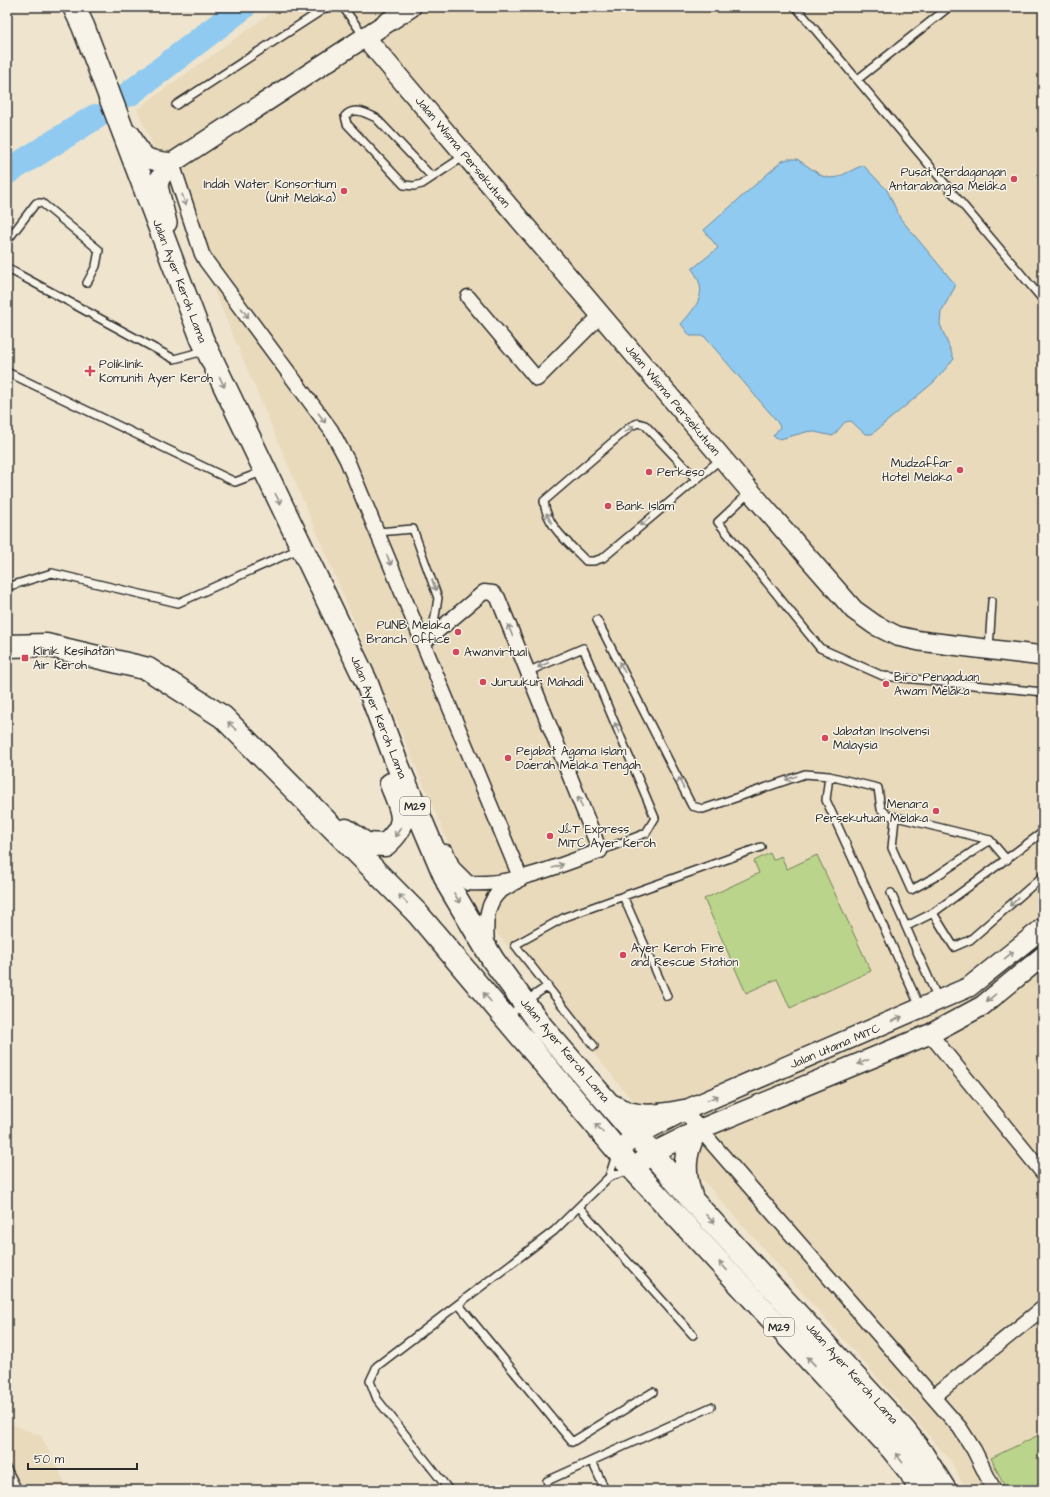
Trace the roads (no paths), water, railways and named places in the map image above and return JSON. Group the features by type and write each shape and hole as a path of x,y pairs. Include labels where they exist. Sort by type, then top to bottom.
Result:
{"main road":[{"name":"Jalan Ayer Keroh Lama","path":"74,7 83,26 205,345 264,471 303,547 366,681 396,761 449,886 488,950 542,1026 692,1200 904,1430 921,1452 944,1490"},
{"path":"249,743 322,806 349,834 366,844 385,845 396,836 403,824 399,804 364,714 315,572"},
{"name":"Jalan Ayer Keroh Lama","path":"7,646 46,645 148,669 223,717 417,913 506,1020 633,1168 891,1448 911,1473 920,1490"},
{"path":"609,1103 620,1110 642,1116 654,1116 684,1111"},
{"path":"692,1200 685,1174 685,1163 689,1143 696,1131"}],"street":[{"path":"205,345 162,206 158,186 160,178 172,163 411,7"},
{"path":"83,26 135,144 148,160 172,163"},
{"name":"Jalan Wisma Persekutuan","path":"365,37 750,491 854,610 875,625 898,636 920,641 1043,656"},
{"path":"172,163 202,254 331,430 347,460 378,532 428,639 521,879"},
{"path":"468,297 537,379 601,315"},
{"path":"366,681 453,868 468,883 483,884 521,879 600,851 498,598 493,593 484,592 428,639"},
{"path":"488,950 486,921 490,906 497,894 521,879"},
{"name":"Jalan Utama MITC","path":"618,1150 637,1135 684,1111 938,1002 969,987 1043,928"},
{"path":"633,1168 652,1153 696,1131 930,1034 982,1006 1043,956"},
{"path":"930,1034 1042,1171"},
{"path":"684,1111 696,1131 960,1428 974,1450 994,1490"},
{"path":"933,1397 1043,1308"}],"lane":[{"path":"176,105 327,7"},
{"path":"343,7 365,37"},
{"path":"796,7 858,78 1043,300"},
{"path":"858,78 948,7"},
{"path":"432,177 376,118 366,112 353,110 349,111 345,116 348,124 404,186 414,186 432,177 466,155"},
{"path":"7,240 36,203 42,203 99,250 96,266 87,283"},
{"path":"7,268 174,359 205,345"},
{"path":"7,372 235,482 264,471"},
{"path":"696,479 645,425 638,423 544,500 545,511 552,525 586,561 594,561 603,558 722,458"},
{"path":"750,491 718,522 820,648 883,676 1043,692"},
{"path":"378,532 413,529 438,598 428,639"},
{"path":"7,587 52,573 178,603 303,547"},
{"path":"989,650 992,601"},
{"path":"597,620 692,806 702,809 805,774 829,776 878,788 881,809 895,818 990,840 1007,860"},
{"path":"528,672 583,648 655,818 646,833 600,851"},
{"path":"829,776 826,800 921,1009"},
{"path":"895,818 892,848 911,890 935,877 990,840"},
{"path":"906,926 933,913 1007,860 1043,832"},
{"path":"594,1046 514,945 565,916 761,847"},
{"path":"933,913 954,947 970,940 1043,876"},
{"path":"890,892 938,1002"},
{"path":"623,896 667,996"},
{"path":"506,1020 524,1002 548,986"},
{"path":"609,1177 618,1150"},
{"path":"449,1490 376,1399 370,1380 377,1366 459,1305 554,1231 609,1177 633,1168"},
{"path":"579,1207 694,1335"},
{"path":"459,1305 572,1442 653,1392"},
{"path":"547,1481 711,1407"},
{"path":"592,1460 604,1490"},
{"path":"7,1469 18,1490"}],"water":[{"path":"797,159 822,176 830,178 838,177 863,165 887,190 900,218 955,284 955,287 941,312 940,324 954,359 934,382 872,434 865,434 851,421 845,422 833,436 810,431 780,439 773,436 780,427 776,420 704,336 690,336 681,324 692,311 699,298 700,285 692,269 718,248 704,230 782,161"}],"waterway":[{"path":"129,94 243,7"},
{"path":"7,172 95,117"}],"place":[{"name":"Pusat Perdagangan Antarabangsa Melaka","path":"1014,179"},
{"name":"Indah Water Konsortium (Unit Melaka)","path":"344,191"},
{"name":"Poliklinik Komuniti Ayer Keroh","path":"90,371"},
{"name":"Mudzaffar Hotel Melaka","path":"960,470"},
{"name":"Perkeso","path":"649,472"},
{"name":"Bank Islam","path":"608,506"},
{"name":"PUNB Melaka Branch Office","path":"458,632"},
{"name":"Awanvirtual","path":"456,652"},
{"name":"Klinik Kesihatan Air Keroh","path":"25,658"},
{"name":"Juruukur Mahadi","path":"483,682"},
{"name":"Biro Pengaduan Awam Melaka","path":"886,684"},
{"name":"Jabatan Insolvensi Malaysia","path":"825,738"},
{"name":"Pejabat Agama Islam Daerah Melaka Tengah","path":"508,758"},
{"name":"Menara Persekutuan Melaka","path":"936,811"},
{"name":"J&T Express MITC Ayer Keroh","path":"550,836"},
{"name":"Ayer Keroh Fire and Rescue Station","path":"623,955"}]}
